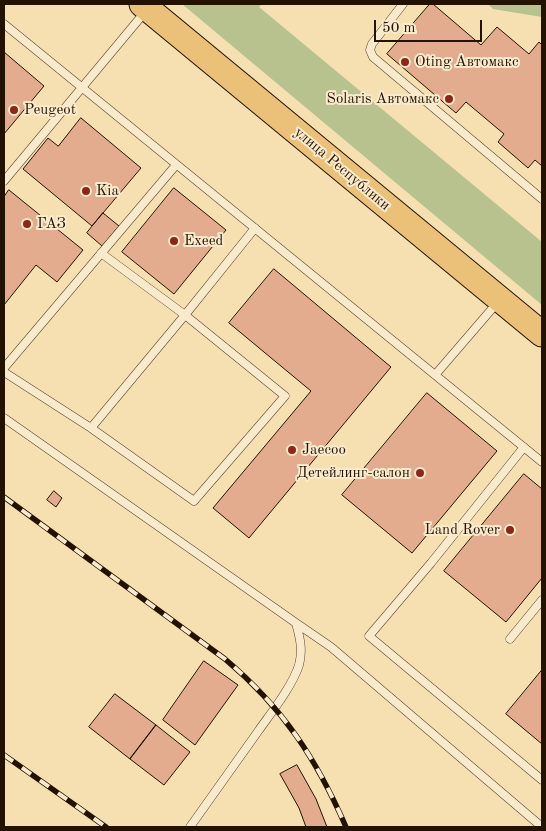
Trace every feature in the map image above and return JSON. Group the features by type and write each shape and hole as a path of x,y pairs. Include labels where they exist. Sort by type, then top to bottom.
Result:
{"main road":[{"name":"улица Республики","path":"145,6 542,334"}],"lane":[{"path":"403,4 372,44 370,50 373,57 541,194"},
{"path":"4,181 82,88 145,6"},
{"path":"4,24 542,462"},
{"path":"101,253 185,315 285,396 194,502 92,428 4,370 101,253 176,164"},
{"path":"92,428 255,228"},
{"path":"435,375 500,299"},
{"path":"4,418 331,647 542,827"},
{"path":"524,447 431,563 369,636 542,780"},
{"path":"510,639 542,600"},
{"path":"190,827 290,683 298,666 301,653 301,642 296,623"}],"green space":[{"path":"182,4 262,4 259,7 542,242 542,305"},
{"path":"488,4 542,4 542,17 493,9"}],"building":[{"path":"430,4 433,4 481,45 497,27 529,54 539,42 542,45 542,166 535,160 528,168 498,142 504,134 466,102 456,113 387,54"},
{"name":"Peugeot","path":"4,52 44,86 4,134"},
{"name":"Kia","path":"81,118 141,168 92,226 23,169 48,138 58,146"},
{"name":"Exeed","path":"174,188 226,230 174,294 122,252"},
{"name":"ГАЗ","path":"9,190 83,250 57,282 36,265 4,305 4,197"},
{"path":"103,213 119,226 102,246 87,233"},
{"name":"Jaecoo","path":"274,269 391,367 249,538 213,508 311,391 229,323"},
{"name":"Детейлинг-салон","path":"427,393 497,451 412,553 342,495"},
{"name":"Land Rover","path":"524,474 542,489 542,578 506,622 444,571"},
{"path":"54,491 62,498 56,507 47,500"},
{"path":"204,661 238,685 195,745 163,720"},
{"path":"542,670 542,744 506,714"},
{"path":"115,694 156,725 130,759 89,727"},
{"path":"156,725 190,752 164,785 130,759"},
{"path":"297,765 316,799 327,827 306,827 299,808 280,774"}],"railway":[{"path":"4,497 225,659 246,677 281,715 310,756 346,827"},
{"path":"4,755 106,827"}],"place":[{"name":"Oting Автомакс","path":"405,62"},
{"name":"Solaris Автомакс","path":"449,99"},
{"name":"Peugeot","path":"14,110"},
{"name":"Kia","path":"86,191"},
{"name":"ГАЗ","path":"27,224"},
{"name":"Exeed","path":"174,241"},
{"name":"Jaecoo","path":"292,450"},
{"name":"Детейлинг-салон","path":"420,473"},
{"name":"Land Rover","path":"510,530"}]}
